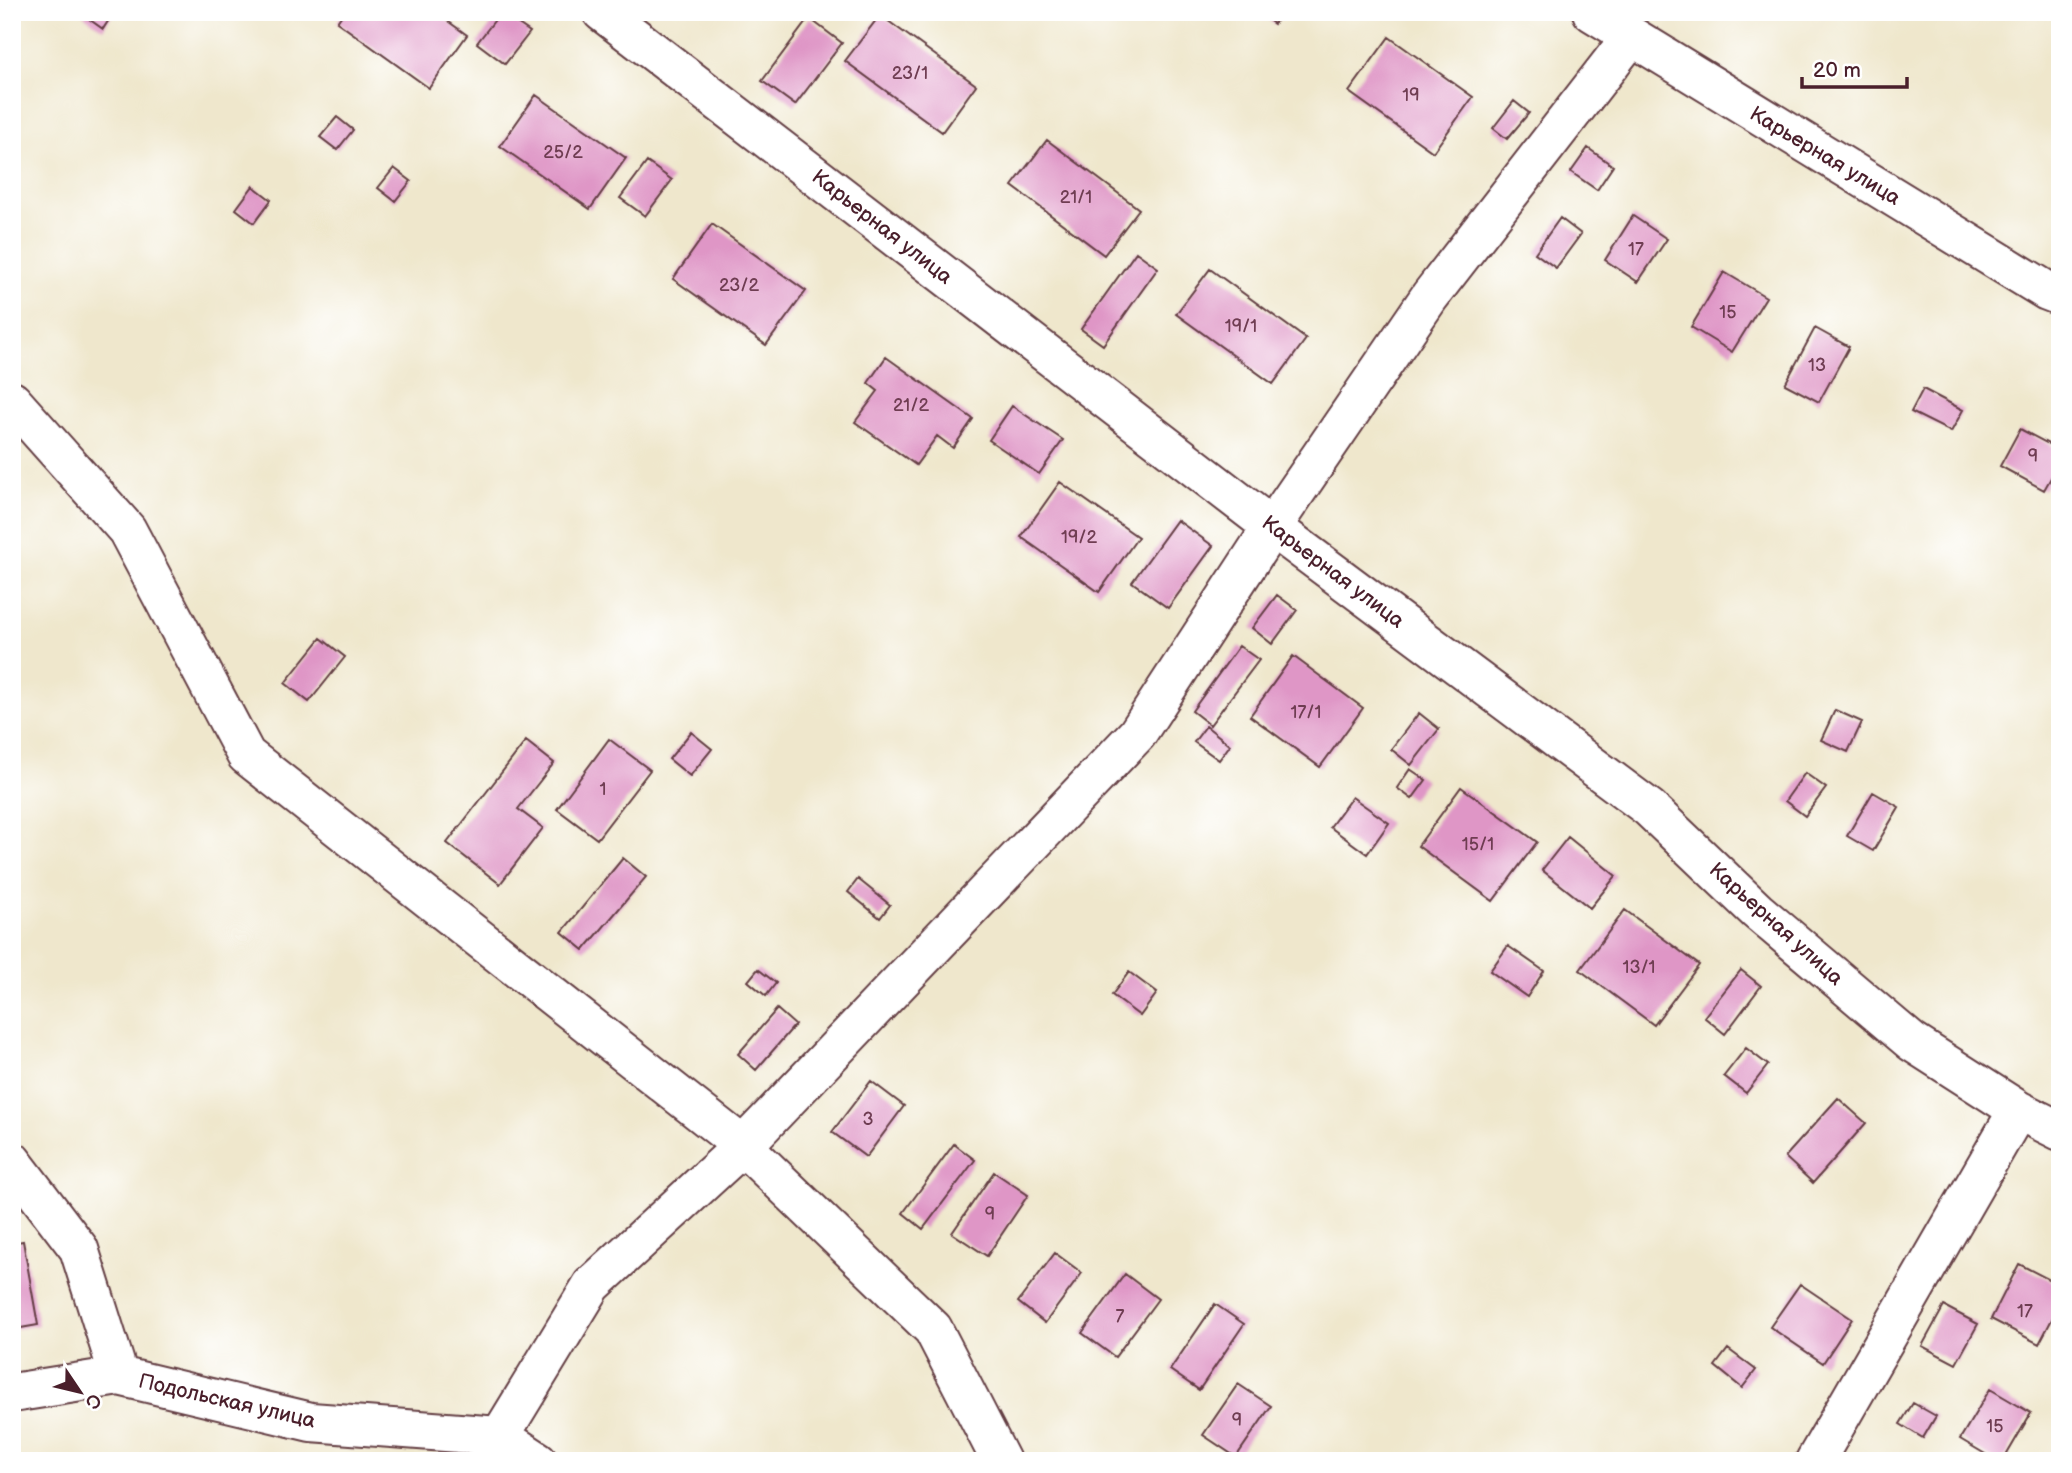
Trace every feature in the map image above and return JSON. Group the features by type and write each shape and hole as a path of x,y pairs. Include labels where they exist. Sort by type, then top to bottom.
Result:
{"street":[{"name":"Карьерная улица","path":"602,12 1272,527 1649,808 1757,911 1912,1042 2018,1110 2060,1131"},
{"name":"Карьерная улица","path":"1592,12 2023,277 2060,296"},
{"path":"496,1449 592,1285 743,1146 1137,734 1272,527 1430,296 1631,37"},
{"path":"12,401 127,530 246,755 743,1146 933,1329 1001,1461"},
{"path":"1815,1461 2018,1110"},
{"path":"12,1161 79,1249 119,1376 12,1393"},
{"name":"Подольская улица","path":"119,1376 311,1422 496,1449 538,1461"}],"building":[{"path":"79,12 114,12 103,29"},
{"path":"344,12 435,12 467,35 429,88 337,22"},
{"path":"501,12 530,32 505,64 477,43"},
{"path":"1258,12 1282,12 1274,24"},
{"path":"880,15 976,85 942,132 845,61"},
{"path":"809,18 842,43 795,105 762,81"},
{"path":"1389,37 1473,97 1433,152 1349,92"},
{"path":"536,95 626,158 590,209 500,146"},
{"path":"1514,101 1529,113 1507,139 1493,128"},
{"path":"337,117 353,130 337,150 320,137"},
{"path":"1047,140 1139,209 1104,255 1012,186"},
{"path":"1588,148 1613,166 1597,190 1571,172"},
{"path":"647,162 672,180 645,216 620,198"},
{"path":"394,168 411,181 395,201 378,188"},
{"path":"253,186 271,200 254,223 236,209"},
{"path":"1633,216 1667,239 1638,282 1605,260"},
{"path":"1560,218 1581,234 1556,268 1535,253"},
{"path":"712,224 806,291 766,345 673,279"},
{"path":"1136,252 1158,268 1103,345 1081,329"},
{"path":"1210,269 1306,339 1273,384 1176,314"},
{"path":"1724,272 1766,297 1732,352 1691,327"},
{"path":"1815,328 1849,347 1819,402 1785,384"},
{"path":"886,357 973,419 953,448 937,436 916,465 855,422 878,391 868,383"},
{"path":"1923,389 1963,410 1951,432 1911,412"},
{"path":"1012,406 1063,440 1039,474 989,440"},
{"path":"2020,429 2060,450 2060,462 2044,490 2000,466"},
{"path":"1060,482 1138,537 1099,592 1021,537"},
{"path":"1177,520 1213,546 1168,608 1132,582"},
{"path":"1277,595 1297,610 1272,644 1252,628"},
{"path":"321,638 345,657 309,702 285,683"},
{"path":"1239,646 1259,660 1210,725 1192,711"},
{"path":"1293,656 1363,708 1320,767 1250,716"},
{"path":"1835,710 1862,722 1848,752 1821,740"},
{"path":"1419,713 1439,729 1411,765 1391,749"},
{"path":"1206,726 1230,745 1219,760 1194,742"},
{"path":"691,732 712,749 690,776 669,759"},
{"path":"609,739 650,770 597,839 557,809"},
{"path":"526,741 554,763 518,809 543,828 500,884 447,843"},
{"path":"1410,769 1426,780 1412,799 1397,788"},
{"path":"1805,773 1826,788 1805,816 1785,801"},
{"path":"1461,787 1537,842 1493,901 1418,846"},
{"path":"1873,792 1899,807 1873,851 1847,836"},
{"path":"1352,797 1389,823 1367,854 1330,827"},
{"path":"1568,837 1616,876 1590,908 1542,870"},
{"path":"623,858 646,877 584,950 562,932"},
{"path":"858,879 890,905 880,918 848,892"},
{"path":"1625,910 1699,965 1654,1025 1580,970"},
{"path":"1508,946 1544,971 1527,997 1490,971"},
{"path":"758,969 776,983 766,996 748,981"},
{"path":"1741,970 1761,986 1725,1034 1704,1017"},
{"path":"1129,972 1157,993 1140,1016 1112,995"},
{"path":"777,1009 795,1025 756,1070 738,1054"},
{"path":"1746,1048 1768,1065 1746,1093 1724,1076"},
{"path":"871,1081 904,1106 866,1157 832,1132"},
{"path":"1838,1098 1866,1123 1813,1183 1785,1157"},
{"path":"954,1144 975,1160 923,1229 903,1213"},
{"path":"994,1172 1028,1195 987,1256 952,1233"},
{"path":"23,1241 38,1325 15,1329 12,1314 12,1243"},
{"path":"1055,1253 1082,1273 1045,1323 1018,1302"},
{"path":"2019,1264 2060,1285 2060,1304 2039,1344 1991,1319"},
{"path":"1125,1274 1158,1299 1115,1357 1082,1333"},
{"path":"1800,1284 1852,1319 1823,1363 1770,1327"},
{"path":"1215,1304 1244,1324 1199,1390 1170,1370"},
{"path":"1944,1306 1978,1324 1956,1364 1922,1346"},
{"path":"1728,1349 1756,1370 1742,1388 1715,1366"},
{"path":"1238,1384 1271,1406 1236,1457 1203,1435"},
{"path":"1990,1389 2031,1413 2003,1461 1997,1461 1960,1439"},
{"path":"1913,1403 1936,1416 1923,1438 1900,1424"}]}
